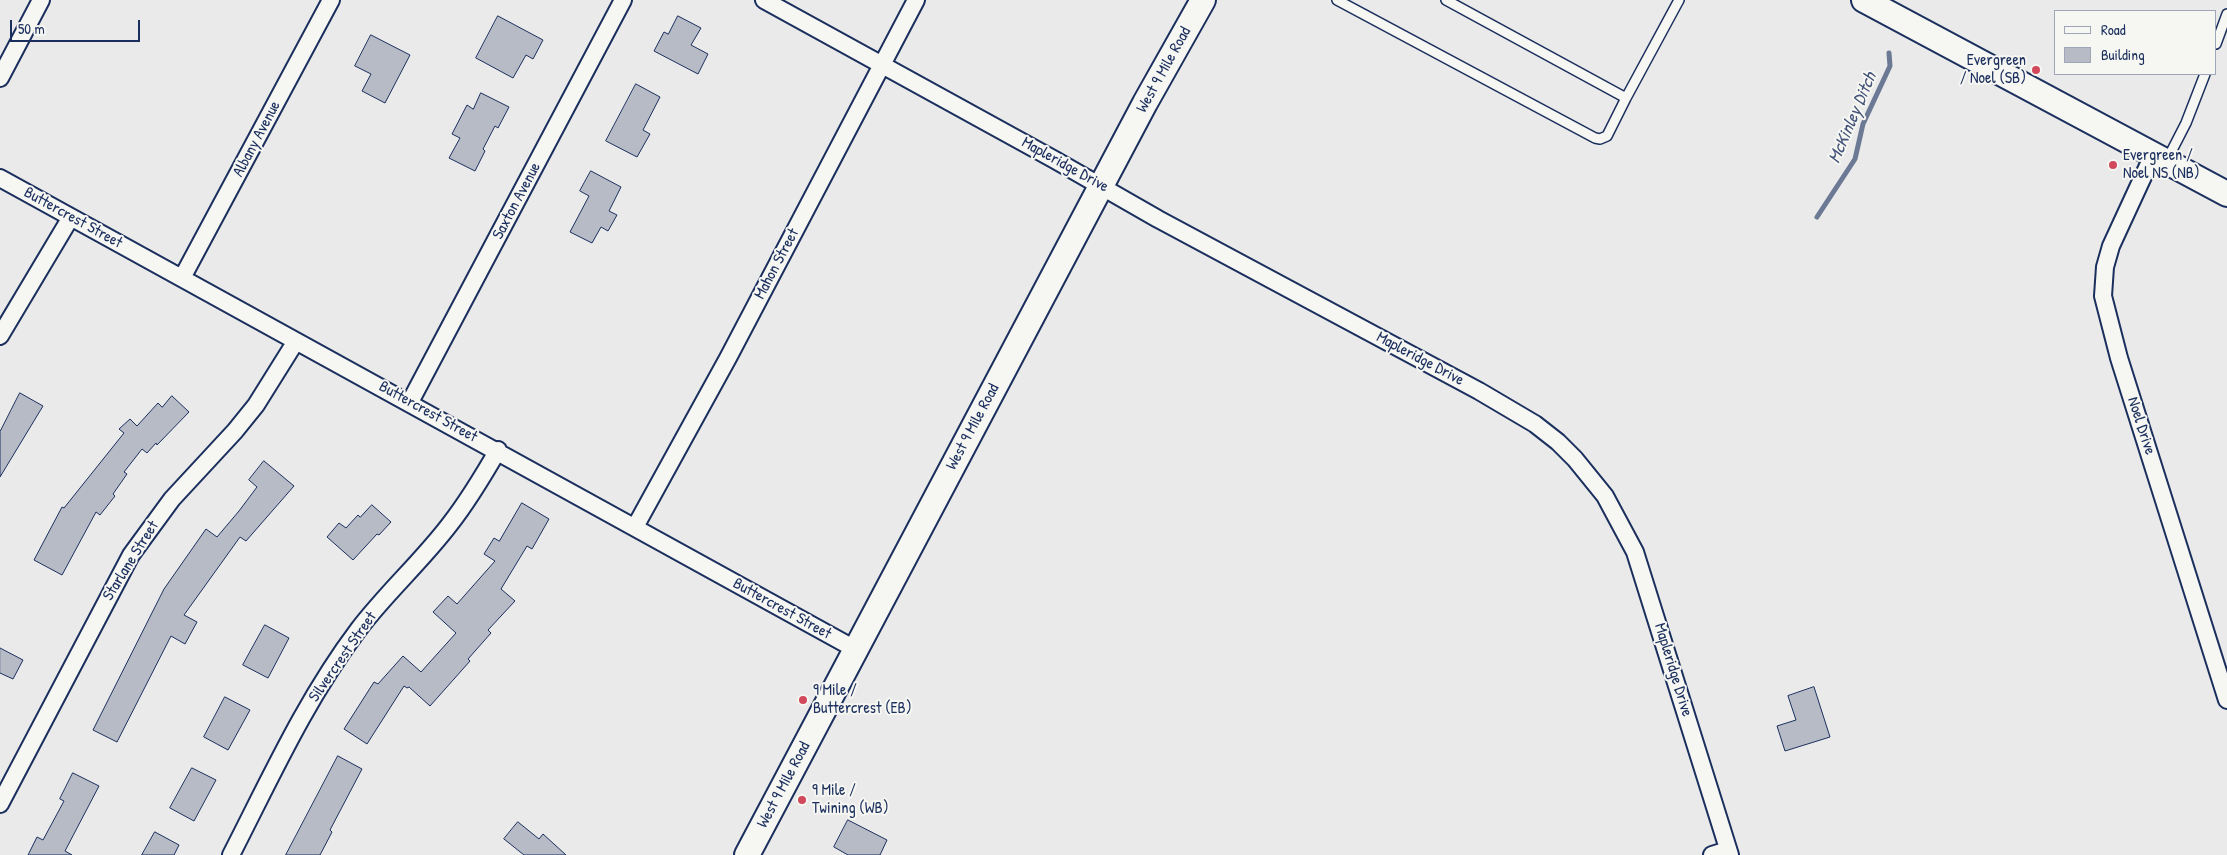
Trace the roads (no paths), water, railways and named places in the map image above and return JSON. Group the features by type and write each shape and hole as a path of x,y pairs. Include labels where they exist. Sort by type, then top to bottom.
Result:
{"main road":[{"name":"West 9 Mile Road","path":"747,855 855,649 1203,0"},
{"path":"1864,0 2227,194"}],"street":[{"path":"0,78 41,0"},
{"name":"Albany Avenue","path":"182,278 331,0"},
{"name":"Saxton Avenue","path":"410,402 622,0"},
{"name":"Mapleridge Drive","path":"764,0 1102,186 1158,219 1507,406 1535,424 1575,459 1605,496 1635,552 1729,852"},
{"name":"Mahon Street","path":"635,527 728,358 916,0"},
{"name":"Noel Drive","path":"2160,158 2134,193 2111,246 2105,267 2103,296 2120,358 2227,700"},
{"name":"Buttercrest Street","path":"0,178 498,450 855,649"},
{"path":"0,336 71,217"},
{"name":"Starlane Street","path":"0,804 131,555 172,499 256,405 296,341"},
{"name":"Silvercrest Street","path":"231,855 300,721 329,672 359,629 450,524 475,489 498,450"},
{"path":"1712,855 1729,852"}],"lane":[{"path":"1336,0 1600,139 1606,136 1679,0"},
{"path":"1446,0 1626,98"},
{"path":"2217,41 2227,14"},
{"path":"2160,158 2186,123 2205,75"}],"waterway":[{"name":"McKinley Ditch","path":"1817,217 1855,159 1863,124 1890,66 1889,53"}],"place":[{"name":"Evergreen / Noel (SB)","path":"2036,70"},
{"name":"Evergreen / Noel NS (NB)","path":"2113,165"},
{"name":"9 Mile / Buttercrest (EB)","path":"803,700"},
{"name":"9 Mile / Twining (WB)","path":"802,800"}]}
